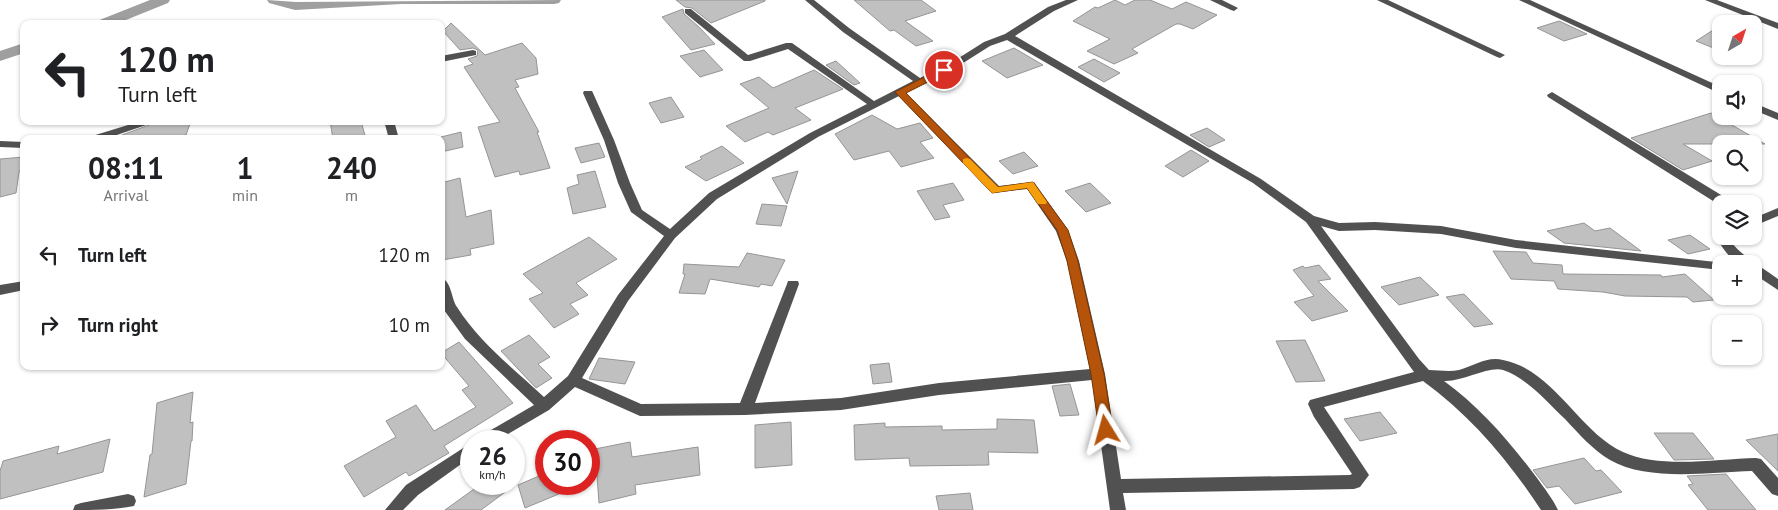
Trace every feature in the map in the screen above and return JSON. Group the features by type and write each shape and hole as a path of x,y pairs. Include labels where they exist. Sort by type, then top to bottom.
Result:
{"street":[{"path":"809,0 846,30 920,82"},
{"path":"503,430 544,406 573,380 623,298 671,235 713,196 814,135 920,82 987,44 1008,36 1052,5 1074,0"},
{"path":"1214,0 1234,8"},
{"path":"1381,0 1500,55"},
{"path":"1523,0 1712,87"},
{"path":"1709,0 1778,26"},
{"path":"688,11 747,59 789,45 874,105"},
{"path":"1008,36 1257,181 1310,219 1414,363 1425,375 1449,391 1489,428 1530,480 1550,510"},
{"path":"445,58 473,53"},
{"path":"900,92 996,190 1030,185 1062,230 1073,261 1098,374 1118,510"},
{"path":"588,93 609,140 624,183 637,212 671,235"},
{"path":"1552,95 1713,195"},
{"path":"1762,110 1778,117"},
{"path":"106,135 140,125"},
{"path":"0,144 20,144"},
{"path":"1762,218 1778,212"},
{"path":"1310,219 1339,227 1375,226 1440,230 1516,244 1712,265"},
{"path":"1727,245 1737,255"},
{"path":"1762,274 1778,286"},
{"path":"745,409 793,284"},
{"path":"0,290 20,286"},
{"path":"445,294 449,306 470,335 544,406"},
{"path":"1114,486 1354,482 1361,475 1314,404 1425,375 1458,375 1490,364 1516,369 1616,456 1638,464 1666,467 1756,464 1778,489"},
{"path":"573,380 640,410 745,409 841,404 938,389 1098,374"},
{"path":"393,510 412,490 460,457"},
{"path":"81,510 128,501"}],"building":[{"path":"676,0 765,1 711,23 692,8 685,7"},
{"path":"854,0 921,0 936,11 905,21 933,41 916,46 894,30 890,31"},
{"path":"1115,0 1125,5 1135,0 1150,0 1172,9 1186,2 1217,15 1193,29 1176,24 1132,49 1138,53 1114,64 1087,51 1110,39 1073,21 1095,7 1098,8"},
{"path":"683,9 684,14 715,44 691,50 662,17"},
{"path":"1559,21 1587,34 1564,41 1537,28"},
{"path":"451,23 485,55 522,43 536,58 538,74 515,80 519,87 515,88 539,132 537,132 550,168 520,175 519,171 495,177 478,127 500,122 464,67 473,64 468,59 477,56 478,50 473,48 460,50 445,33 445,29"},
{"path":"1712,31 1712,47 1696,41"},
{"path":"1014,48 1043,65 1007,78 982,61"},
{"path":"704,50 723,70 700,77 680,56"},
{"path":"1094,59 1120,73 1104,82 1078,67"},
{"path":"836,61 860,83 854,85 826,65"},
{"path":"814,70 843,89 795,108 811,120 773,135 768,132 745,142 726,126 769,108 740,84 759,77 773,88"},
{"path":"671,97 684,117 661,123 649,103"},
{"path":"1711,113 1712,125 1732,125 1749,135 1712,135 1712,144 1683,144 1712,161 1683,170 1631,138"},
{"path":"872,115 897,129 920,123 933,138 920,142 934,158 901,167 889,151 854,160 835,134"},
{"path":"149,125 190,125 186,135 122,135"},
{"path":"331,125 362,125 365,135 332,135"},
{"path":"1207,128 1225,140 1209,147 1190,135"},
{"path":"461,132 463,147 445,151 445,136"},
{"path":"599,143 605,157 581,163 575,148"},
{"path":"722,146 744,163 706,181 685,167 702,159 700,157"},
{"path":"1191,150 1209,161 1183,177 1165,166"},
{"path":"1024,152 1038,166 1013,174 999,161"},
{"path":"20,157 20,171 16,193 0,197 0,159"},
{"path":"595,171 606,207 573,214 567,188 579,184 577,175"},
{"path":"798,171 787,204 772,178"},
{"path":"460,178 466,217 491,210 494,244 470,249 471,255 445,259 445,182"},
{"path":"953,183 964,200 943,205 950,217 935,220 917,191"},
{"path":"1090,183 1111,203 1086,212 1065,191"},
{"path":"762,204 787,206 781,226 756,224"},
{"path":"1584,223 1595,231 1610,228 1641,251 1564,243 1547,231"},
{"path":"1690,235 1710,249 1688,254 1668,240"},
{"path":"589,237 617,259 576,283 588,295 570,304 579,314 554,328 529,299 543,293 523,274"},
{"path":"1493,251 1526,252 1533,263 1562,265 1563,274 1661,275 1662,277 1685,274 1712,300 1693,302 1687,297 1625,296 1603,292 1558,289 1554,281 1511,279"},
{"path":"747,253 785,260 772,286 761,284 759,287 710,279 705,294 679,293 685,274 683,274 684,264 739,267"},
{"path":"1319,265 1331,279 1318,281 1348,311 1312,321 1294,302 1314,296 1293,270 1303,266 1305,268"},
{"path":"1420,277 1439,295 1399,305 1381,287"},
{"path":"1464,294 1493,324 1474,327 1446,297"},
{"path":"529,335 550,357 538,364 552,378 536,388 501,351"},
{"path":"1305,340 1325,381 1296,382 1276,341"},
{"path":"459,342 513,403 470,430 460,430 460,436 444,446 449,453 409,476 406,472 364,497 344,466 396,437 386,421 416,405 434,431 476,407 462,390 469,386 445,358 445,351"},
{"path":"599,358 635,362 625,384 589,379"},
{"path":"889,363 892,382 873,384 870,365"},
{"path":"1070,384 1079,415 1060,416 1052,386"},
{"path":"193,392 190,423 193,422 192,441 186,484 144,497 150,455 152,454 157,403"},
{"path":"1380,412 1397,433 1360,441 1344,419"},
{"path":"997,419 1034,420 1038,453 988,452 989,465 910,466 909,458 855,460 854,425 885,423 885,427 942,426 942,430 997,429"},
{"path":"791,422 792,465 755,468 755,425"},
{"path":"1654,433 1693,433 1714,459 1674,460"},
{"path":"1778,434 1778,471 1746,440"},
{"path":"110,439 103,472 0,499 0,471 3,461 59,446 57,454"},
{"path":"630,442 632,457 698,447 700,475 635,485 636,494 599,503 600,448"},
{"path":"1584,458 1596,471 1601,470 1622,492 1575,504 1559,486 1547,488 1533,470"},
{"path":"1726,474 1756,510 1708,510 1688,485 1693,484 1687,476"},
{"path":"535,478 535,495 556,495 525,508 521,495 525,495 525,482"},
{"path":"970,493 973,510 939,510 936,496"},
{"path":"466,495 501,495 481,510 445,510"}],"waterway":[{"path":"112,20 163,0"},
{"path":"274,0 295,6 401,0 554,0"},
{"path":"0,56 20,49"}],"slow traffic":[{"path":"967,161 996,190 1030,185 1042,202"}],"route":[{"path":"944,70 900,92 996,190 1030,185 1062,230 1073,261 1098,374 1106,430"}]}
